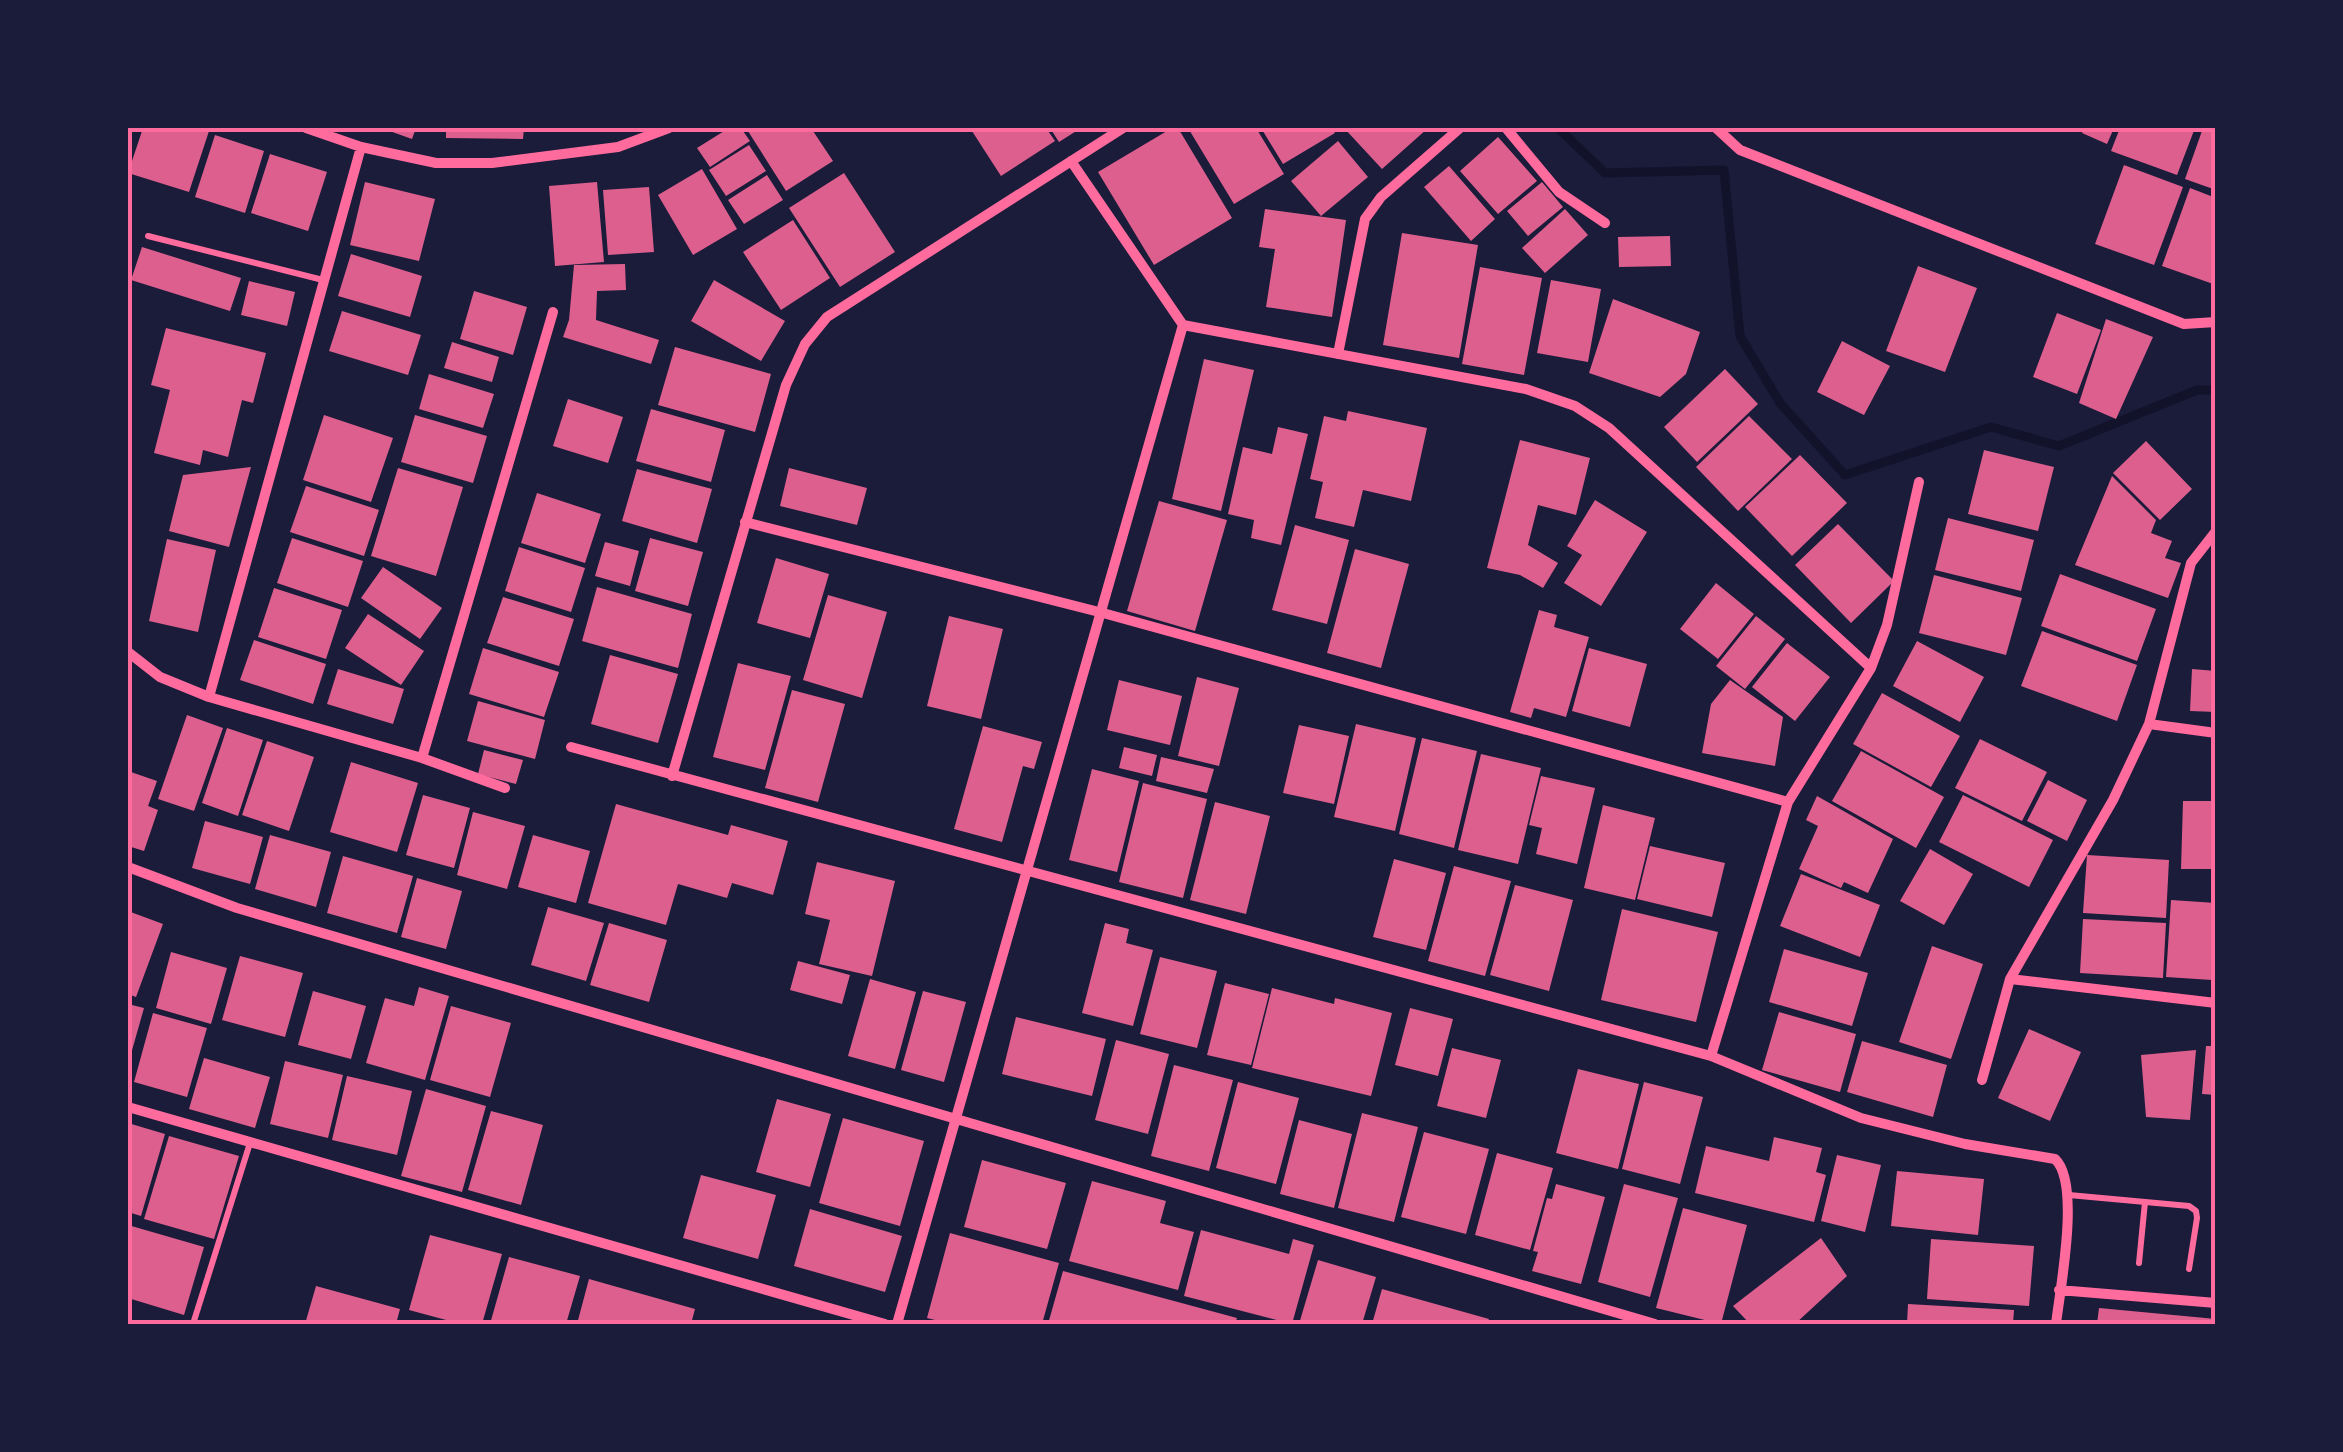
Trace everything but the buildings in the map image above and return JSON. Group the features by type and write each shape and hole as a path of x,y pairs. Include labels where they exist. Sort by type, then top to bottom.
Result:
{"street":[{"path":"306,128 361,147 436,164 492,163 618,147 669,128"},
{"path":"672,776 786,385 805,344 827,317 1123,128"},
{"path":"1338,354 1365,220 1382,197 1460,128"},
{"path":"1506,128 1559,192 1605,224"},
{"path":"1716,128 1740,150 2184,324 2216,322"},
{"path":"209,697 361,147"},
{"path":"1071,161 1182,325 1526,389 1575,406 1609,428 1871,668"},
{"path":"422,758 554,312"},
{"path":"898,1324 1182,325"},
{"path":"1711,1056 1788,802 1871,668 1888,625 1919,482"},
{"path":"744,522 1102,614 1788,802"},
{"path":"1982,1080 2010,979 2113,800 2149,724 2191,563 2216,531"},
{"path":"128,652 160,677 209,697 422,758 504,788"},
{"path":"2149,724 2216,733"},
{"path":"571,747 1711,1056 1861,1118 1965,1144 2055,1159 2062,1166 2068,1195 2056,1324"},
{"path":"128,867 237,908 1656,1324"},
{"path":"2010,979 2216,1004"},
{"path":"128,1107 886,1324"},
{"path":"2060,1290 2216,1303"}],"lane":[{"path":"148,236 324,280"},
{"path":"193,1324 250,1142"},
{"path":"2068,1195 2189,1206 2196,1212 2189,1270"},
{"path":"2139,1262 2145,1202"}],"waterway":[{"path":"1558,128 1605,173 1724,170 1740,336 1780,403 1845,475 1991,427 2059,446 2197,390 2216,390"}]}
